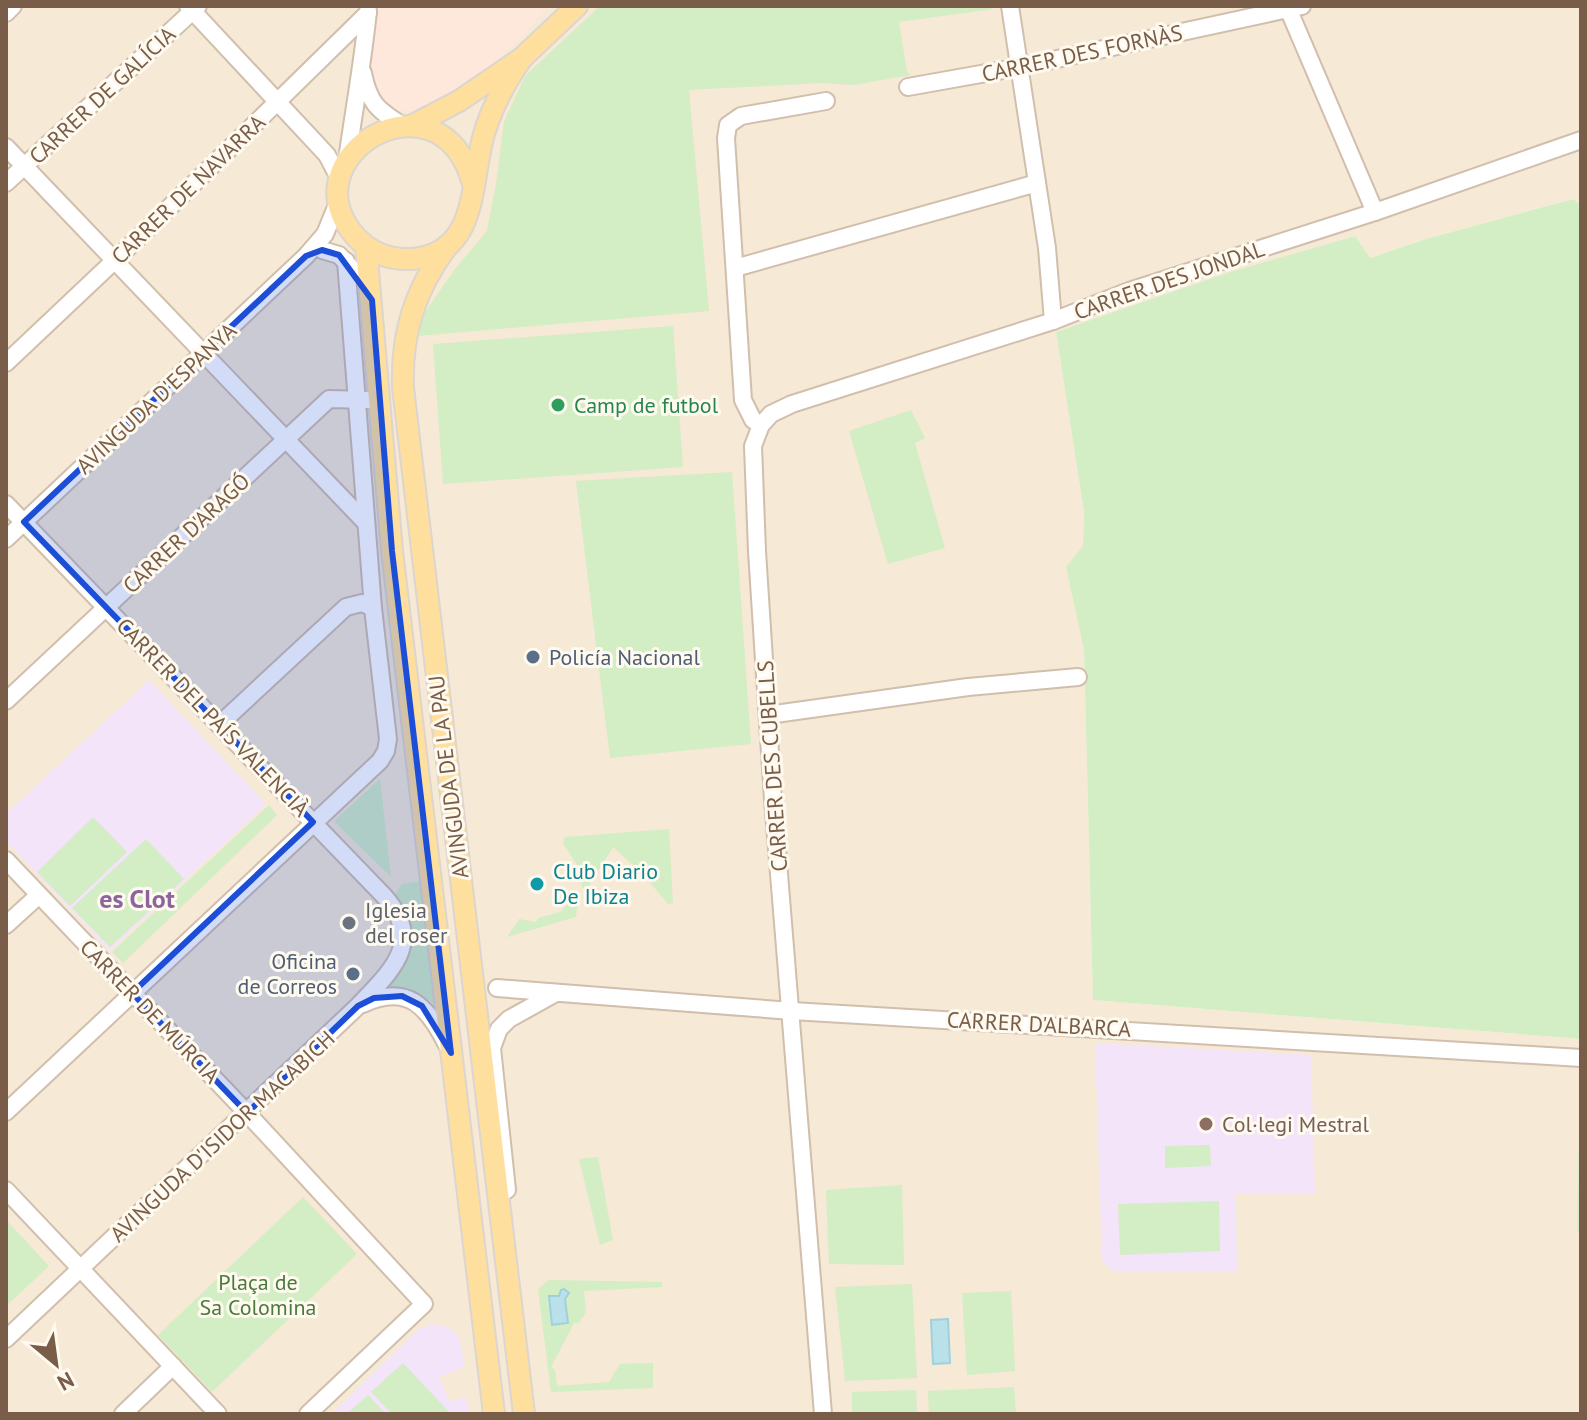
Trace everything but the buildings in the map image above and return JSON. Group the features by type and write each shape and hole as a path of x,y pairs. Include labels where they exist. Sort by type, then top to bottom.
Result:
{"main road":[{"path":"522,58 492,113 473,184 468,218 460,233 433,254 416,259 382,255 364,245 343,216 339,190 347,160 357,146 386,129 407,126 459,101 522,58 577,6"},
{"path":"410,314 479,225 484,206 492,113"},
{"path":"407,126 429,130 445,138 468,166 473,184"},
{"name":"AVINGUDA DE LA PAU","path":"364,245 372,300 369,400 392,551 494,1414"},
{"name":"AVINGUDA DE LA PAU","path":"448,245 421,284 410,314 402,361 403,388 524,1414"}],"street":[{"path":"6,13 13,6"},
{"path":"1010,6 1037,183 1053,321"},
{"path":"1293,7 1375,212"},
{"name":"CARRER DES FORNÀS","path":"908,87 1020,67 1293,7"},
{"path":"193,8 327,155 339,190"},
{"name":"CARRER DE GALÍCIA","path":"6,183 193,8"},
{"path":"347,160 368,9"},
{"name":"CARRER DE NAVARRA","path":"6,363 277,103 368,9"},
{"path":"362,67 367,92 374,105 407,126"},
{"path":"761,425 753,420 743,400 726,138 728,125 741,116 826,101"},
{"name":"CARRER DES JONDAL","path":"761,425 771,414 792,404 1053,321 1129,291 1375,212 1581,140"},
{"path":"6,147 366,523"},
{"path":"735,268 1037,183"},
{"name":"AVINGUDA D'ESPANYA","path":"6,539 314,253 325,234 339,190"},
{"path":"314,253 339,245 364,245"},
{"path":"314,253 339,255 372,300"},
{"name":"AVINGUDA DE LA PAU","path":"313,822 380,761 388,739 366,523 369,400 346,261"},
{"name":"CARRER D'ARAGÓ","path":"6,701 329,399 369,400"},
{"name":"CARRER DES CUBELLS","path":"761,425 753,446 753,463 773,800 823,1414"},
{"name":"CARRER DEL PAÍS VALENCIÀ","path":"6,504 399,913"},
{"path":"220,724 346,607 362,603 373,608"},
{"path":"768,715 968,687 1078,677"},
{"path":"6,1112 313,822"},
{"name":"CARRER DE MÚRCIA","path":"6,860 424,1304 308,1414"},
{"path":"6,925 39,895"},
{"name":"AVINGUDA D'ISIDOR MACABICH","path":"6,1339 358,1006 397,961 404,935 399,913"},
{"name":"CARRER D'ALBARCA","path":"497,988 792,1011 1086,1026 1581,1058"},
{"path":"505,1263 511,1245 492,1048 499,1029 509,1019 554,994"},
{"path":"358,1006 389,995 412,1000 430,1016 451,1053"},
{"path":"6,1190 218,1414"},
{"path":"123,1414 173,1366"}],"highlighted area":[{"path":"322,250 339,255 372,300 392,551 451,1053 422,1006 402,996 374,998 358,1006 247,1113 132,993 313,822 24,522 306,256"}],"shaded area":[{"path":"6,6 1581,6 1581,206 1572,199 1369,258 1355,236 1227,273 1056,332 1084,512 1083,547 1066,567 1084,650 1093,1000 1581,1039 1581,1414 6,1414"},
{"path":"376,6 549,6 514,45 467,86 438,105 412,111 389,110 375,94 371,64"},
{"path":"149,680 266,804 110,951 6,841 6,814"},
{"name":"Col·legi Mestral","path":"1095,1043 1311,1055 1315,1194 1236,1194 1237,1272 1113,1271 1102,1260"},
{"path":"431,1324 449,1327 460,1338 464,1367 439,1377 450,1401 466,1397 470,1414 331,1414 419,1329"}],"green space":[{"path":"600,6 992,6 993,9 899,22 907,72 911,75 853,85 822,83 689,90 709,311 417,336 423,315 455,269 487,231 504,122 525,76"},
{"path":"1573,199 1581,206 1581,1039 1093,1000 1084,650 1066,567 1083,546 1084,512 1056,332 1227,273 1355,236 1370,258 1426,239"},
{"name":"Camp de futbol","path":"673,326 683,467 443,484 433,344"},
{"path":"911,410 925,438 915,443 945,548 888,564 849,431"},
{"path":"732,472 751,744 610,758 576,481"},
{"path":"380,779 391,877 334,821"},
{"path":"269,805 277,815 123,963 112,952"},
{"path":"93,817 127,852 70,906 37,872"},
{"path":"669,829 673,903 668,904 643,874 613,847 586,890 582,887 579,868 563,843 564,837"},
{"path":"146,839 184,879 110,947 72,908"},
{"path":"420,881 436,1006 411,991 382,991 404,955 410,932 404,907 395,894 402,884"},
{"path":"571,900 578,903 576,917 507,937 519,919 536,922 538,918 560,912"},
{"path":"1581,1086 1581,1232 1577,1231"},
{"path":"1210,1145 1211,1166 1165,1168 1165,1146"},
{"path":"598,1157 613,1240 600,1245 579,1159"},
{"path":"902,1185 904,1265 829,1264 826,1190"},
{"name":"Plaça de Sa Colomina","path":"303,1197 357,1254 212,1392 158,1335"},
{"path":"1219,1201 1220,1251 1120,1255 1118,1204"},
{"path":"6,1220 49,1266 6,1306"},
{"path":"549,1280 662,1282 662,1287 584,1291 586,1312 579,1323 574,1323 551,1367 555,1370 557,1386 609,1382 620,1364 653,1363 653,1388 551,1392 538,1289"},
{"path":"912,1284 917,1378 845,1381 835,1287"},
{"path":"1011,1291 1015,1371 967,1375 962,1293"},
{"path":"403,1363 451,1414 392,1414 371,1392"},
{"path":"1014,1387 1016,1414 929,1414 928,1391"},
{"path":"916,1390 917,1414 852,1414 852,1392"},
{"path":"368,1395 386,1414 347,1414"}],"water":[{"path":"564,1289 569,1293 565,1299 568,1323 552,1325 549,1296 559,1296"},
{"path":"948,1319 950,1363 933,1364 931,1320"}],"place":[{"name":"Camp de futbol","path":"558,405"},
{"name":"Policía Nacional","path":"533,657"},
{"name":"Club Diario De Ibiza","path":"537,884"},
{"name":"Iglesia del roser","path":"349,923"},
{"name":"Oficina de Correos","path":"353,974"},
{"name":"Col·legi Mestral","path":"1206,1124"}],"district":[{"name":"es Clot","path":"137,898"}]}
